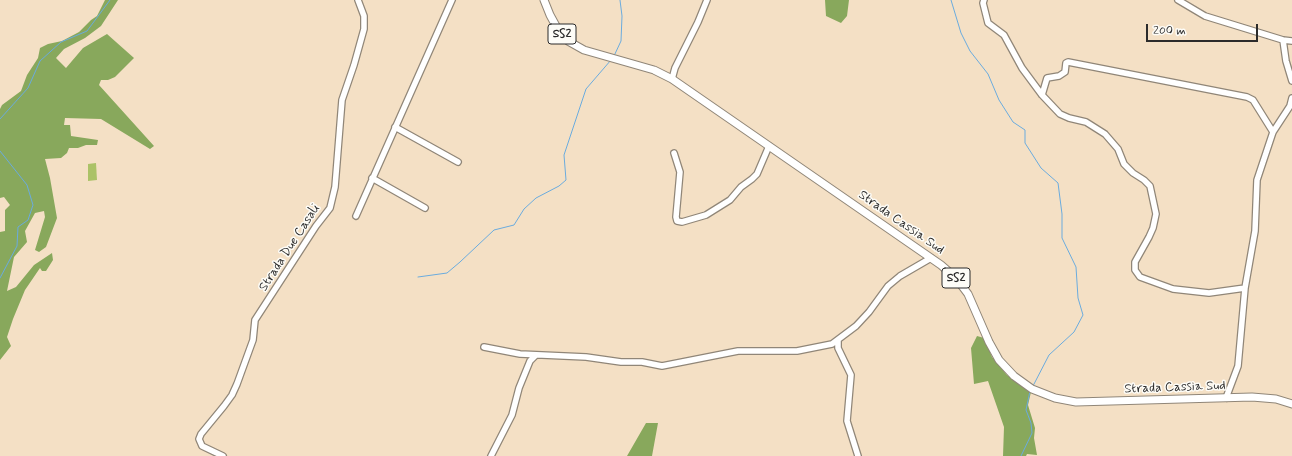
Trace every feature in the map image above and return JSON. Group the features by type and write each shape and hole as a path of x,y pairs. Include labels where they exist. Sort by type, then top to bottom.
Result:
{"main road":[{"name":"Strada Cassia Sud","path":"544,0 550,15 562,35 576,46 654,70 672,79 931,258 956,278 963,286 993,351 999,360 1014,376 1032,389 1055,398 1076,402 1263,398 1276,399 1292,404"}],"street":[{"name":"Strada Due Casali","path":"223,456 202,446 199,439 201,434 232,395 252,340 255,320 316,226 330,208 335,187 342,100 364,29 364,16 358,0"},
{"path":"356,216 452,0"},
{"path":"672,79 675,68 698,22 707,0"},
{"path":"984,0 983,3 988,23 1004,35 1022,68 1042,95 1060,114 1086,122 1105,134 1118,149 1124,164 1150,186 1156,214 1153,228 1135,262 1135,270 1140,277 1173,289 1209,293 1245,288"},
{"path":"1178,0 1204,16 1292,42"},
{"path":"1283,40 1286,60 1292,80"},
{"path":"1042,95 1047,78 1059,76 1065,72 1066,63 1068,62 1247,97 1253,100 1273,132"},
{"path":"1226,398 1238,366 1245,288 1256,231 1257,180 1273,132 1290,106 1292,98"},
{"path":"395,127 458,162"},
{"path":"674,153 680,172 676,217 677,221 682,222 706,215 730,200 740,187 757,174 769,146"},
{"path":"372,178 425,208"},
{"path":"484,347 514,354 586,357 621,362 642,362 662,366 738,351 797,351 832,344 838,341 869,312 888,286 900,276 931,258"},
{"path":"838,341 838,348 851,375 847,421 858,456"},
{"path":"491,456 512,415 519,388 530,361 536,355"}],"green space":[{"path":"105,0 118,0 101,26 85,38 64,49 56,58 66,68 83,48 107,34 134,58 115,77 108,80 101,80 99,85 154,146 150,149 101,119 65,118 64,125 70,125 71,136 98,140 97,145 69,148 67,153 61,158 45,159 57,218 46,247 39,252 35,250 45,217 44,211 35,213 25,231 27,242 14,257 7,291 16,287 34,265 52,253 53,260 46,271 42,271 40,268 25,290 7,337 11,346 0,360 0,232 5,231 5,210 10,205 4,197 0,198 0,109 2,105 21,91 27,75 38,58 40,48 48,44 62,41 79,32 97,16"},
{"path":"825,0 849,0 847,16 841,23 826,16"},
{"path":"96,163 97,180 88,181 88,164"},
{"path":"977,336 984,338 992,357 1007,375 1031,392 1028,405 1035,428 1034,438 1037,455 1027,454 1026,456 1003,456 1004,427 988,381 974,384 971,348"},
{"path":"646,423 658,423 652,456 627,456"}],"waterway":[{"path":"0,119 28,88 40,61 61,42 87,31 110,0"},
{"path":"614,56 621,41 622,16 620,0"},
{"path":"951,0 961,33 970,51 988,74 999,100 1013,122 1025,130 1025,143 1041,168 1058,183 1062,214 1062,238 1076,267 1078,298 1083,315 1074,332 1049,355 1033,386"},
{"path":"418,277 447,273 494,230 514,225 524,209 536,198 559,186 566,180 564,155 586,89 611,60"},
{"path":"0,151 27,185 33,205 28,220 18,227 17,246 0,278"},
{"path":"1021,456 1032,433 1031,423 1026,410 1030,391"}]}
